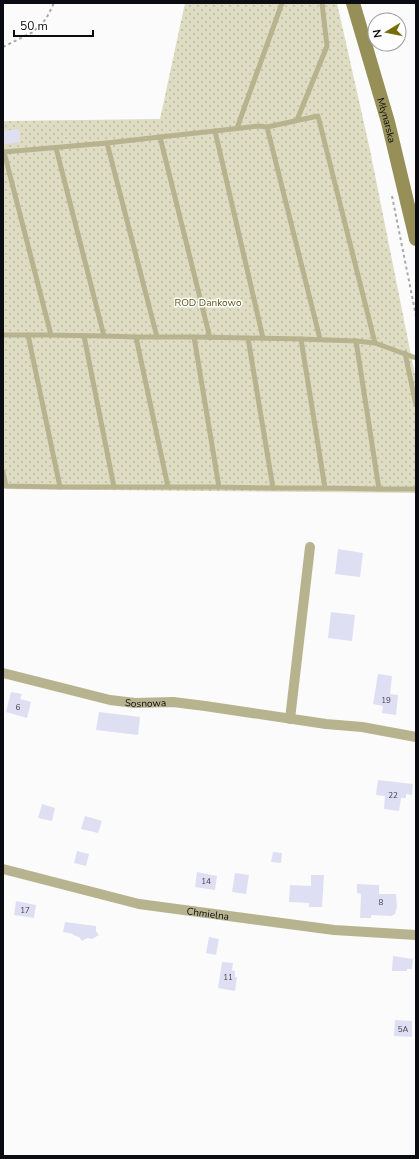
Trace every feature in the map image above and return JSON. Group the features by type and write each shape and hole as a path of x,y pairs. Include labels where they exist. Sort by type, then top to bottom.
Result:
{"street":[{"name":"Młynarska","path":"353,3 413,207 416,239"},
{"path":"290,719 310,547"},
{"name":"Sosnowa","path":"3,673 110,700 135,703 173,702 290,719 362,727 416,736"},
{"name":"Chmielna","path":"3,869 139,904 334,930 416,935"}],"lane":[{"path":"237,128 282,3"},
{"path":"297,120 327,46 322,3"},
{"path":"51,336 3,152 107,143 237,128 259,126 267,127 318,116 375,343"},
{"path":"267,127 320,339"},
{"path":"215,131 263,338"},
{"path":"160,137 210,338"},
{"path":"107,143 157,337"},
{"path":"56,148 104,336"},
{"path":"3,335 356,340 375,343 416,358"},
{"path":"28,335 60,487"},
{"path":"84,336 114,487"},
{"path":"136,337 168,487"},
{"path":"194,337 220,487"},
{"path":"248,338 273,488"},
{"path":"301,339 325,488"},
{"path":"356,340 379,489"},
{"path":"405,353 416,405"},
{"path":"3,472 5,486 416,488"}],"path":[{"path":"3,48 32,32 46,19 54,3"}],"green space":[{"name":"ROD Dankowo","path":"185,3 337,3 370,150 416,380 416,493 3,489 3,121 160,119"}],"building":[{"path":"19,129 20,142 4,144 3,131"},
{"path":"338,549 363,553 360,577 335,574"},
{"path":"331,612 355,615 352,641 328,638"},
{"path":"378,674 392,676 390,694 398,695 396,715 382,713 383,706 373,704"},
{"path":"11,692 22,694 20,699 31,702 27,718 6,712"},
{"path":"99,712 140,717 138,735 96,730"},
{"path":"378,780 413,784 412,795 406,794 406,798 401,798 399,811 384,809 385,796 376,795"},
{"path":"42,804 55,808 52,821 38,818"},
{"path":"85,816 102,821 98,833 81,829"},
{"path":"77,851 89,854 86,866 74,863"},
{"path":"273,852 282,853 281,863 271,862"},
{"path":"197,872 217,876 215,890 195,887"},
{"path":"235,873 249,875 246,894 232,892"},
{"path":"311,875 324,875 322,907 309,907 309,903 289,902 290,885 311,886"},
{"path":"357,884 379,885 379,894 396,894 397,907 395,914 391,916 371,915 371,918 360,918 361,894 357,893"},
{"path":"16,901 36,905 34,918 14,915"},
{"path":"65,922 96,926 96,931 99,935 92,939 87,938 82,941 79,937 73,934 63,932"},
{"path":"209,937 219,939 216,955 206,953"},
{"path":"393,956 413,959 412,969 407,969 407,971 392,971"},
{"path":"222,962 233,963 232,970 235,971 235,977 237,977 235,991 218,988"},
{"path":"395,1020 412,1021 412,1037 394,1036"}]}
